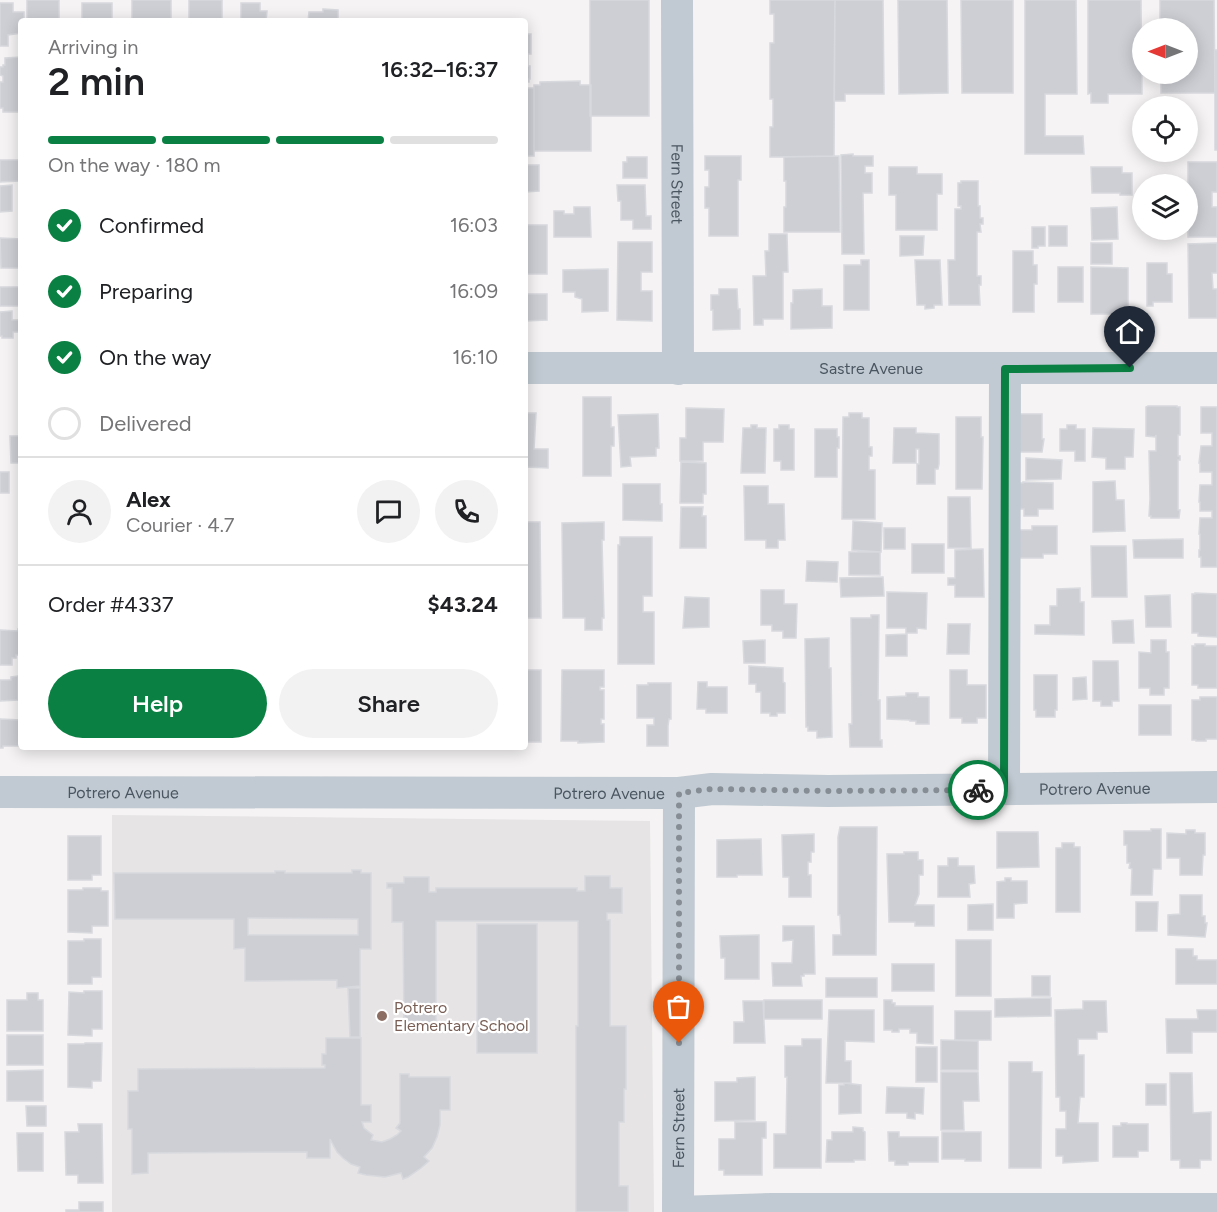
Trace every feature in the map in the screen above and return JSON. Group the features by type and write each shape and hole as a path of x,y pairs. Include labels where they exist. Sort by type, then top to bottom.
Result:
{"street":[{"name":"Fern Street","path":"677,0 678,369"},
{"name":"Sastre Avenue","path":"528,368 1217,368"},
{"path":"1004,789 1005,369"},
{"name":"Potrero Avenue","path":"0,792 679,793 712,789 828,791 1217,787"},
{"name":"Fern Street","path":"678,1212 679,793"},
{"path":"678,1212 771,1209 1217,1209"}],"shaded area":[{"name":"Potrero Elementary School","path":"112,815 650,821 654,1212 112,1212"}],"building":[{"path":"27,0 59,0 59,18 27,18"},
{"path":"132,0 171,0 171,18 132,18"},
{"path":"189,0 222,0 222,18 189,18"},
{"path":"590,0 649,0 649,116 590,116"},
{"path":"770,0 835,0 834,156 770,157 773,99 770,99 770,43 774,43 774,14 770,14"},
{"path":"835,0 883,0 884,94 845,94 845,101 834,101"},
{"path":"898,0 947,0 948,93 899,94"},
{"path":"961,0 1013,0 1013,93 962,93"},
{"path":"1025,0 1076,0 1077,94 1045,94 1045,136 1083,136 1084,154 1025,154"},
{"path":"1088,0 1141,0 1141,18 1132,18 1132,84 1142,84 1142,94 1108,94 1108,103 1091,103 1091,93 1088,94"},
{"path":"1160,0 1214,0 1215,93 1161,93 1161,84 1198,84 1198,18 1160,18"},
{"path":"0,3 13,3 13,12 24,12 24,18 18,18 18,33 8,35 8,46 0,46"},
{"path":"82,3 112,3 112,18 82,18"},
{"path":"241,3 260,3 260,11 267,11 266,18 241,18"},
{"path":"323,9 338,10 338,18 308,18 309,12 323,12"},
{"path":"528,34 531,34 531,54 528,54"},
{"path":"1215,50 1217,50 1217,150 1215,150"},
{"path":"18,57 18,112 3,112 3,108 0,108 0,82 3,82 3,76 0,75 0,67 5,65 5,58"},
{"path":"528,66 530,66 530,79 529,82"},
{"path":"580,81 580,85 591,85 591,151 534,151 534,85 540,85 540,82"},
{"path":"528,88 534,88 534,156 528,156"},
{"path":"853,154 853,156 873,156 873,166 865,166 865,173 872,173 872,193 863,193 864,254 842,254 841,155"},
{"path":"705,156 741,156 741,180 738,180 738,236 709,236 709,208 705,208 705,187 709,187 709,170 705,170"},
{"path":"839,156 840,232 784,232 786,181 784,181 784,157"},
{"path":"627,157 647,157 647,178 623,178 623,162 627,162"},
{"path":"0,160 18,160 18,181 0,182"},
{"path":"1188,162 1217,162 1217,192 1212,192 1212,207 1217,207 1217,237 1198,237 1198,174 1188,174"},
{"path":"528,165 539,165 539,191 528,192"},
{"path":"889,167 917,167 917,174 942,174 942,194 937,194 937,230 896,230 896,195 889,195"},
{"path":"1091,167 1122,167 1122,173 1132,173 1132,195 1092,193"},
{"path":"978,181 978,206 980,206 980,218 983,218 983,224 980,224 981,232 977,232 977,276 981,276 980,305 949,305 948,260 955,260 955,209 961,209 961,206 958,206 958,183"},
{"path":"12,185 12,211 0,212 0,186"},
{"path":"617,185 645,185 646,216 651,216 651,229 633,229 633,220 621,220 621,201 618,201"},
{"path":"574,207 590,207 591,237 554,237 554,211 574,214"},
{"path":"1117,207 1118,239 1092,240 1091,208"},
{"path":"528,225 547,225 547,274 528,274"},
{"path":"1049,226 1067,226 1067,246 1049,246"},
{"path":"1032,227 1045,227 1045,246 1032,248"},
{"path":"769,234 787,234 788,272 783,272 783,319 763,319 763,325 754,325 753,276 766,276 765,251 769,251"},
{"path":"900,236 924,236 923,255 900,256"},
{"path":"0,238 18,239 18,268 1,268"},
{"path":"618,242 652,242 652,272 641,272 641,291 652,291 652,321 617,320"},
{"path":"1091,243 1112,243 1112,264 1091,264"},
{"path":"1217,243 1217,273 1212,273 1213,289 1217,289 1217,318 1189,318 1188,244"},
{"path":"1013,251 1033,251 1033,265 1037,265 1034,312 1013,312"},
{"path":"861,260 869,260 869,310 844,310 844,265 861,265"},
{"path":"915,260 940,260 942,305 934,305 934,308 925,309 925,305 917,305"},
{"path":"1147,263 1167,263 1167,274 1172,274 1172,302 1153,302 1153,306 1147,306"},
{"path":"1058,267 1083,267 1083,302 1058,302"},
{"path":"1091,267 1128,268 1128,314 1091,314"},
{"path":"608,269 608,311 582,312 582,299 575,297 575,292 563,292 563,270"},
{"path":"0,287 18,287 18,306 0,306"},
{"path":"719,289 737,289 740,329 713,330 711,295 719,295"},
{"path":"822,289 822,306 832,306 832,328 791,329 793,290"},
{"path":"528,294 547,294 547,320 528,321"},
{"path":"12,311 12,320 18,320 18,332 13,332 13,338 0,336 0,312"},
{"path":"583,397 611,397 611,427 614,427 614,446 611,446 611,476 583,476"},
{"path":"1146,407 1180,407 1179,518 1151,518 1149,516 1149,451 1156,451 1156,435 1155,437 1146,436"},
{"path":"1201,407 1217,407 1217,567 1201,567 1201,557 1199,557 1200,518 1212,518 1212,511 1200,511 1199,502 1200,485 1212,485 1212,472 1200,472 1201,446 1212,446 1212,433 1201,433"},
{"path":"686,408 724,409 723,442 703,442 703,461 680,461 680,438 686,438"},
{"path":"528,413 536,413 534,449 548,449 548,468 528,467"},
{"path":"849,413 862,413 862,418 869,418 869,447 872,447 872,456 869,456 869,470 875,470 875,519 842,519 843,417 849,417"},
{"path":"658,414 659,448 656,448 656,456 630,457 631,466 621,467 618,415"},
{"path":"1017,414 1042,414 1042,439 1044,439 1042,452 1016,452"},
{"path":"956,417 981,417 982,489 956,489"},
{"path":"751,425 766,428 765,473 741,473 743,428 751,428"},
{"path":"779,425 789,425 789,429 794,429 794,470 781,470 781,461 774,461 774,429 779,429"},
{"path":"1067,425 1076,425 1076,429 1085,429 1085,461 1075,461 1075,451 1060,451 1060,429 1067,429"},
{"path":"894,428 916,428 916,433 939,434 939,464 938,469 935,469 935,484 917,484 919,449 916,449 916,463 893,463"},
{"path":"1093,428 1134,429 1133,457 1125,457 1125,469 1106,469 1106,458 1092,457"},
{"path":"815,429 837,429 839,448 837,448 837,477 815,477"},
{"path":"10,436 18,436 18,463 11,463"},
{"path":"1026,458 1062,460 1061,479 1026,480"},
{"path":"681,462 706,463 706,494 703,494 703,503 680,503"},
{"path":"0,472 9,472 9,493 0,493"},
{"path":"1115,481 1116,500 1124,500 1125,531 1093,532 1093,482"},
{"path":"1017,483 1053,483 1053,509 1038,509 1038,516 1024,516 1024,509 1016,509"},
{"path":"623,484 660,484 662,521 623,520"},
{"path":"744,486 768,486 768,504 784,504 785,540 778,540 778,548 766,548 766,540 745,540"},
{"path":"948,497 970,497 971,548 948,548"},
{"path":"681,507 703,507 702,516 706,516 706,548 680,548"},
{"path":"853,521 882,523 881,552 852,550"},
{"path":"528,522 540,522 541,618 528,618"},
{"path":"604,522 602,630 585,630 585,618 563,618 562,523"},
{"path":"1032,526 1057,526 1057,554 1043,554 1043,558 1012,558 1012,530 1032,530"},
{"path":"884,528 905,528 905,549 884,549"},
{"path":"620,537 652,537 652,596 643,596 643,612 654,612 654,664 618,664 618,545 620,545"},
{"path":"1183,539 1183,558 1134,558 1133,540"},
{"path":"912,544 944,544 944,573 912,573"},
{"path":"1091,546 1126,546 1127,597 1092,597"},
{"path":"983,549 984,597 955,597 955,585 948,585 948,578 955,578 955,550"},
{"path":"849,552 880,552 880,575 849,575"},
{"path":"807,561 838,562 837,582 806,581"},
{"path":"883,577 884,596 841,597 840,578"},
{"path":"1080,588 1080,602 1084,602 1084,635 1035,634 1035,625 1050,625 1050,606 1057,606 1057,589"},
{"path":"761,590 784,590 784,604 797,604 796,638 783,638 783,631 772,631 772,625 761,625"},
{"path":"887,592 927,593 926,629 917,628 917,633 906,633 906,628 887,628"},
{"path":"1192,594 1217,594 1217,637 1198,636 1198,633 1192,633"},
{"path":"1170,595 1171,627 1146,627 1145,596"},
{"path":"685,597 709,598 709,627 683,628"},
{"path":"871,615 879,615 878,700 880,700 882,747 850,747 849,724 852,724 851,618 871,618"},
{"path":"1133,620 1134,643 1113,643 1112,621"},
{"path":"948,624 970,624 969,654 947,654"},
{"path":"0,630 18,631 18,655 12,658 12,665 0,665"},
{"path":"907,634 907,656 886,656 886,635"},
{"path":"829,638 832,737 817,738 817,731 808,731 806,727 805,639"},
{"path":"765,640 765,663 744,663 743,641"},
{"path":"1151,640 1166,640 1166,652 1169,652 1169,688 1164,688 1164,695 1150,695 1150,688 1139,688 1139,652 1151,653"},
{"path":"1195,644 1217,646 1217,688 1198,688 1198,685 1192,685 1192,646"},
{"path":"1093,661 1118,661 1119,701 1112,701 1112,706 1101,706 1101,701 1093,701"},
{"path":"749,666 783,668 785,713 770,716 770,713 761,713 761,692 756,692 756,684 749,684"},
{"path":"528,670 541,670 541,742 528,742"},
{"path":"562,670 604,670 604,687 600,687 600,690 604,690 604,719 601,719 601,724 604,724 604,742 561,741"},
{"path":"950,670 967,670 967,685 986,685 986,718 977,718 977,723 962,723 962,718 950,718"},
{"path":"1034,675 1057,675 1055,717 1036,717"},
{"path":"18,676 18,700 0,701 0,680 11,680 11,677"},
{"path":"1086,677 1087,699 1073,700 1073,678"},
{"path":"698,682 707,682 707,687 727,687 727,713 706,713 706,709 697,709"},
{"path":"648,683 671,683 668,746 647,746 647,725 654,725 654,718 637,718 637,685 648,685"},
{"path":"906,693 918,693 918,697 929,697 929,724 887,719 887,697 906,696"},
{"path":"1200,697 1217,697 1217,739 1192,740 1192,700 1200,700"},
{"path":"1139,705 1171,705 1171,735 1139,735"},
{"path":"0,719 18,720 18,746 0,748"},
{"path":"840,827 877,827 876,955 833,955 833,935 841,935 840,915 838,915"},
{"path":"1151,829 1161,829 1161,869 1153,869 1152,895 1131,895 1132,869 1129,868 1130,863 1127,863 1124,831 1151,831"},
{"path":"1186,830 1205,833 1202,875 1180,875 1180,858 1167,858 1167,833 1186,834"},
{"path":"997,832 1038,832 1039,867 997,868"},
{"path":"814,834 814,852 811,852 811,862 808,862 808,875 811,875 811,897 789,897 789,877 783,877 782,835"},
{"path":"68,836 101,836 101,875 92,875 92,880 68,880"},
{"path":"761,839 762,875 717,877 717,840"},
{"path":"1062,843 1074,843 1074,847 1080,847 1080,912 1056,912 1056,848 1062,848"},
{"path":"904,852 918,852 918,860 923,860 923,875 919,875 919,894 915,905 934,905 934,926 915,926 915,922 889,922 887,854 904,854"},
{"path":"948,858 958,858 958,866 974,866 975,883 969,884 970,897 938,897 938,866 948,866"},
{"path":"352,870 361,870 361,873 371,873 371,949 360,949 360,986 337,988 337,980 245,981 245,948 234,949 234,919 115,919 114,873 275,873 275,871 285,871 285,873 352,873","holes":["248,918 358,919 358,935 248,935"]},
{"path":"585,876 610,876 610,888 622,888 622,913 607,913 607,920 610,920 610,1026 626,1026 624,1122 619,1122 619,1186 628,1186 628,1212 576,1212 578,921 436,921 436,1028 404,1028 403,922 392,922 392,888 387,888 387,883 404,883 404,877 429,877 429,892 436,892 436,888 577,888 577,891 585,891"},
{"path":"1005,878 1011,878 1011,881 1027,881 1027,903 1014,904 1014,918 997,918 997,882 1005,881"},
{"path":"83,888 101,888 101,891 108,891 108,926 92,926 92,933 68,932 68,890 83,890"},
{"path":"1180,895 1202,895 1202,916 1205,916 1205,923 1207,923 1205,937 1168,935 1168,915 1180,914"},
{"path":"1136,902 1158,902 1157,931 1136,931"},
{"path":"993,904 993,930 968,930 968,905"},
{"path":"477,924 537,924 537,1053 477,1053"},
{"path":"783,926 814,926 815,974 801,976 802,986 773,986 772,963 792,963 793,940 783,941"},
{"path":"759,935 759,979 725,979 725,958 721,958 720,936"},
{"path":"84,939 101,939 101,977 92,977 92,984 68,984 68,941 84,941"},
{"path":"956,940 991,940 991,996 956,996"},
{"path":"1176,949 1193,949 1193,956 1197,956 1197,960 1217,960 1217,984 1176,984"},
{"path":"892,964 934,964 934,991 892,991"},
{"path":"1032,976 1050,976 1050,996 1032,996"},
{"path":"826,978 877,978 877,997 826,997"},
{"path":"348,988 360,988 360,1037 350,1037"},
{"path":"84,991 102,991 102,1029 92,1029 92,1036 68,1035 69,992 84,993"},
{"path":"27,993 38,993 38,1000 43,1000 43,1031 7,1031 7,1000 27,1000"},
{"path":"1051,998 1051,1016 995,1017 995,999"},
{"path":"764,1000 822,1000 822,1019 764,1019"},
{"path":"884,1000 892,1000 895,1006 933,1006 933,1044 917,1043 917,1033 910,1033 910,1029 899,1029 899,1032 884,1030"},
{"path":"743,1001 763,1001 765,1043 734,1043 734,1022 744,1022"},
{"path":"1083,1001 1106,1001 1107,1032 1097,1032 1097,1039 1078,1039 1078,1055 1084,1055 1084,1097 1080,1097 1078,1123 1098,1123 1098,1161 1063,1163 1063,1156 1056,1156 1056,1129 1066,1129 1066,1111 1060,1111 1060,1097 1056,1097 1055,1010 1083,1009"},
{"path":"829,1010 874,1010 874,1042 845,1041 845,1061 851,1061 851,1083 826,1083"},
{"path":"1197,1010 1217,1010 1217,1032 1192,1032 1192,1053 1167,1053 1166,1019 1198,1019"},
{"path":"955,1011 991,1011 991,1040 955,1040"},
{"path":"7,1035 43,1035 43,1065 7,1065"},
{"path":"326,1038 361,1038 361,1105 371,1105 371,1122 362,1122 364,1128 373,1135 371,1140 382,1142 401,1131 396,1128 400,1123 400,1074 409,1074 409,1077 450,1077 450,1110 440,1110 437,1137 432,1148 424,1157 429,1161 421,1168 403,1179 401,1173 385,1177 358,1173 360,1167 343,1158 330,1139 330,1158 307,1158 307,1152 148,1153 148,1173 132,1174 132,1129 128,1129 128,1091 138,1091 138,1069 325,1068 325,1065 322,1065 322,1054 326,1054"},
{"path":"802,1039 821,1039 821,1168 774,1168 774,1134 786,1134 785,1046 802,1046"},
{"path":"941,1040 978,1041 978,1070 941,1070"},
{"path":"102,1043 101,1081 92,1081 92,1088 68,1087 68,1044"},
{"path":"916,1047 937,1047 937,1082 916,1082"},
{"path":"1009,1062 1032,1062 1032,1072 1042,1072 1041,1168 1009,1168"},
{"path":"43,1070 43,1101 7,1101 7,1071"},
{"path":"941,1072 978,1072 979,1101 963,1101 964,1130 941,1130"},
{"path":"1170,1073 1192,1073 1193,1113 1211,1112 1211,1160 1200,1160 1200,1168 1180,1168 1180,1160 1171,1160"},
{"path":"755,1077 755,1120 715,1121 715,1082 737,1082 737,1078"},
{"path":"844,1083 861,1085 861,1113 839,1114 839,1085 844,1085"},
{"path":"1146,1084 1166,1084 1166,1105 1146,1105"},
{"path":"887,1087 924,1088 923,1114 915,1113 915,1119 907,1118 907,1113 886,1113"},
{"path":"26,1106 46,1106 46,1126 27,1126"},
{"path":"735,1122 766,1122 766,1138 762,1138 762,1175 724,1175 724,1170 719,1170 719,1139 735,1139"},
{"path":"1121,1123 1148,1124 1148,1151 1138,1151 1138,1157 1113,1157 1113,1126 1121,1126"},
{"path":"78,1124 102,1124 103,1183 78,1183 78,1175 66,1175 65,1132 79,1132"},
{"path":"853,1127 863,1128 865,1132 865,1160 826,1162 827,1140 832,1140 832,1132 853,1132"},
{"path":"888,1132 899,1132 899,1137 938,1137 938,1162 908,1162 908,1165 895,1165 895,1161 889,1161"},
{"path":"942,1132 981,1132 981,1161 942,1159"},
{"path":"17,1133 43,1133 43,1171 18,1171"},
{"path":"79,1202 103,1202 103,1212 66,1212 66,1210 79,1210"}],"way so far":[{"path":"679,1043 679,793 712,789 978,790"}],"place":[{"name":"Potrero Elementary School","path":"382,1016"}],"route":[{"path":"978,790 1004,789 1005,369 1130,368"}]}
